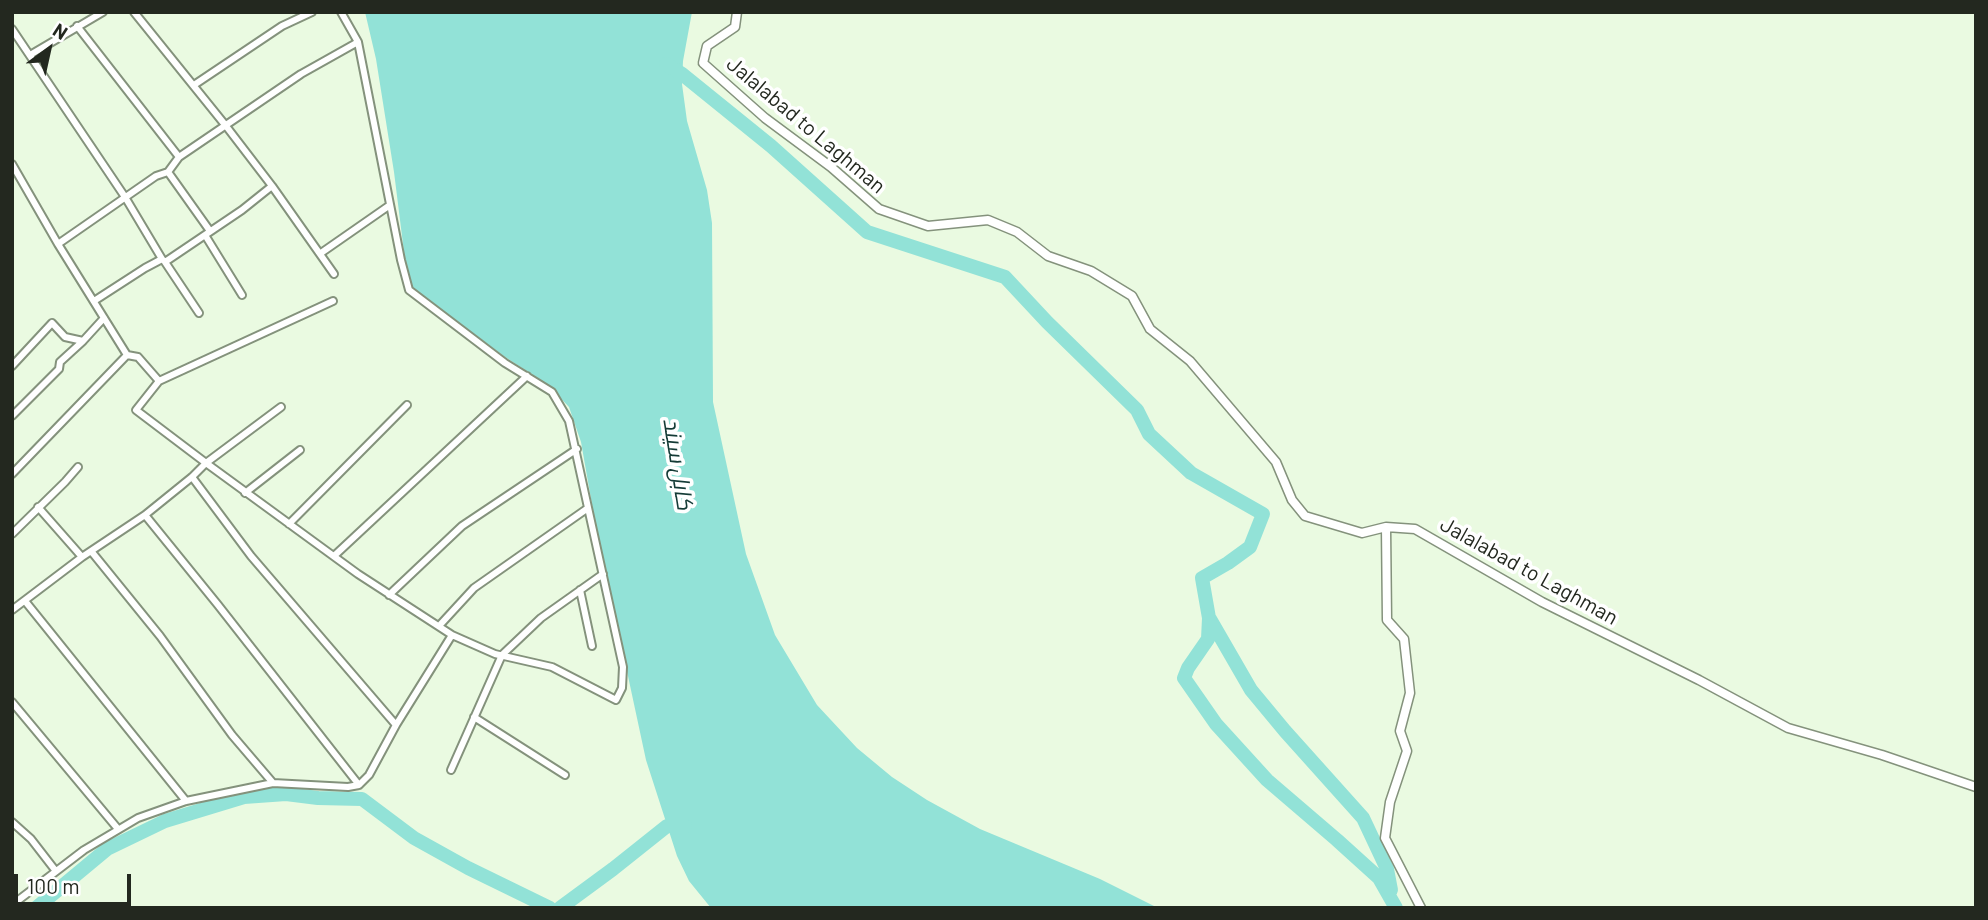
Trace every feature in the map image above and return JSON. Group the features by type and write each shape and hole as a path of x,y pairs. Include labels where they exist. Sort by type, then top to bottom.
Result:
{"street":[{"path":"30,55 103,12"},
{"path":"134,12 272,186 334,274"},
{"path":"194,86 282,26 312,12"},
{"path":"333,301 159,381 136,410 289,524 389,595 452,635 502,655 552,667 616,701 622,688 623,667 569,421 552,392 505,363 409,290 358,42 341,12"},
{"name":"Jalalabad to Laghman","path":"737,12 735,27 707,46 703,63 765,118 831,167 879,209 928,226 988,220 1017,232 1048,256 1091,271 1132,296 1150,329 1190,362 1276,462 1292,500 1305,516 1362,533 1385,527 1415,529 1542,603 1699,680 1788,728 1882,755 1976,788"},
{"path":"77,26 179,157"},
{"path":"12,29 199,313"},
{"path":"58,244 156,176 168,172 179,157 301,74 358,42"},
{"path":"12,164 127,355 138,357 159,381"},
{"path":"168,172 208,233 242,295"},
{"path":"94,302 145,268 163,261 208,233 272,186"},
{"path":"321,253 390,205"},
{"path":"12,416 104,318"},
{"path":"13,364 52,323 65,337 83,341"},
{"path":"12,474 127,355"},
{"path":"334,556 527,376"},
{"path":"289,524 407,405"},
{"path":"12,610 82,557 145,515 206,463 281,407"},
{"path":"389,595 462,526 577,449"},
{"path":"245,492 300,450"},
{"path":"12,534 78,467"},
{"path":"192,477 251,556 396,725"},
{"path":"38,507 82,557"},
{"path":"439,626 474,588 588,508"},
{"path":"145,515 359,785"},
{"path":"1385,527 1387,620 1404,639 1410,692 1400,731 1407,751 1390,802 1385,838 1421,908"},
{"path":"91,551 160,636 232,736 273,783"},
{"path":"451,770 502,655 541,618 603,574"},
{"path":"580,590 592,646"},
{"path":"25,601 186,801"},
{"path":"12,905 55,870 118,829 138,818 186,801 273,783 348,787 359,785 369,775 396,725 452,635"},
{"path":"12,702 118,829"},
{"path":"474,717 565,775"},
{"path":"12,822 38,847 55,870"}],"water":[{"name":"کابل سيند","path":"365,12 692,12 683,61 682,84 687,121 707,190 712,223 713,402 746,554 775,635 817,705 857,748 892,777 980,829 1100,879 1158,908 711,908 689,881 677,856 646,760 596,527 581,442 569,407 547,384 505,357 420,294 411,286 407,276 394,172 376,59"}],"waterway":[{"path":"666,64 771,146 867,232 1005,277 1137,410 1149,434 1191,473 1263,514 1250,547 1202,578 1209,618 1208,639 1184,678 1216,724 1267,780 1379,878 1396,908"},
{"path":"1210,619 1251,690 1363,818 1387,869 1391,890"},
{"path":"36,908 107,849 165,821 244,797 286,794 362,799 414,838 550,908"},
{"path":"560,908 667,826 685,826"}]}
